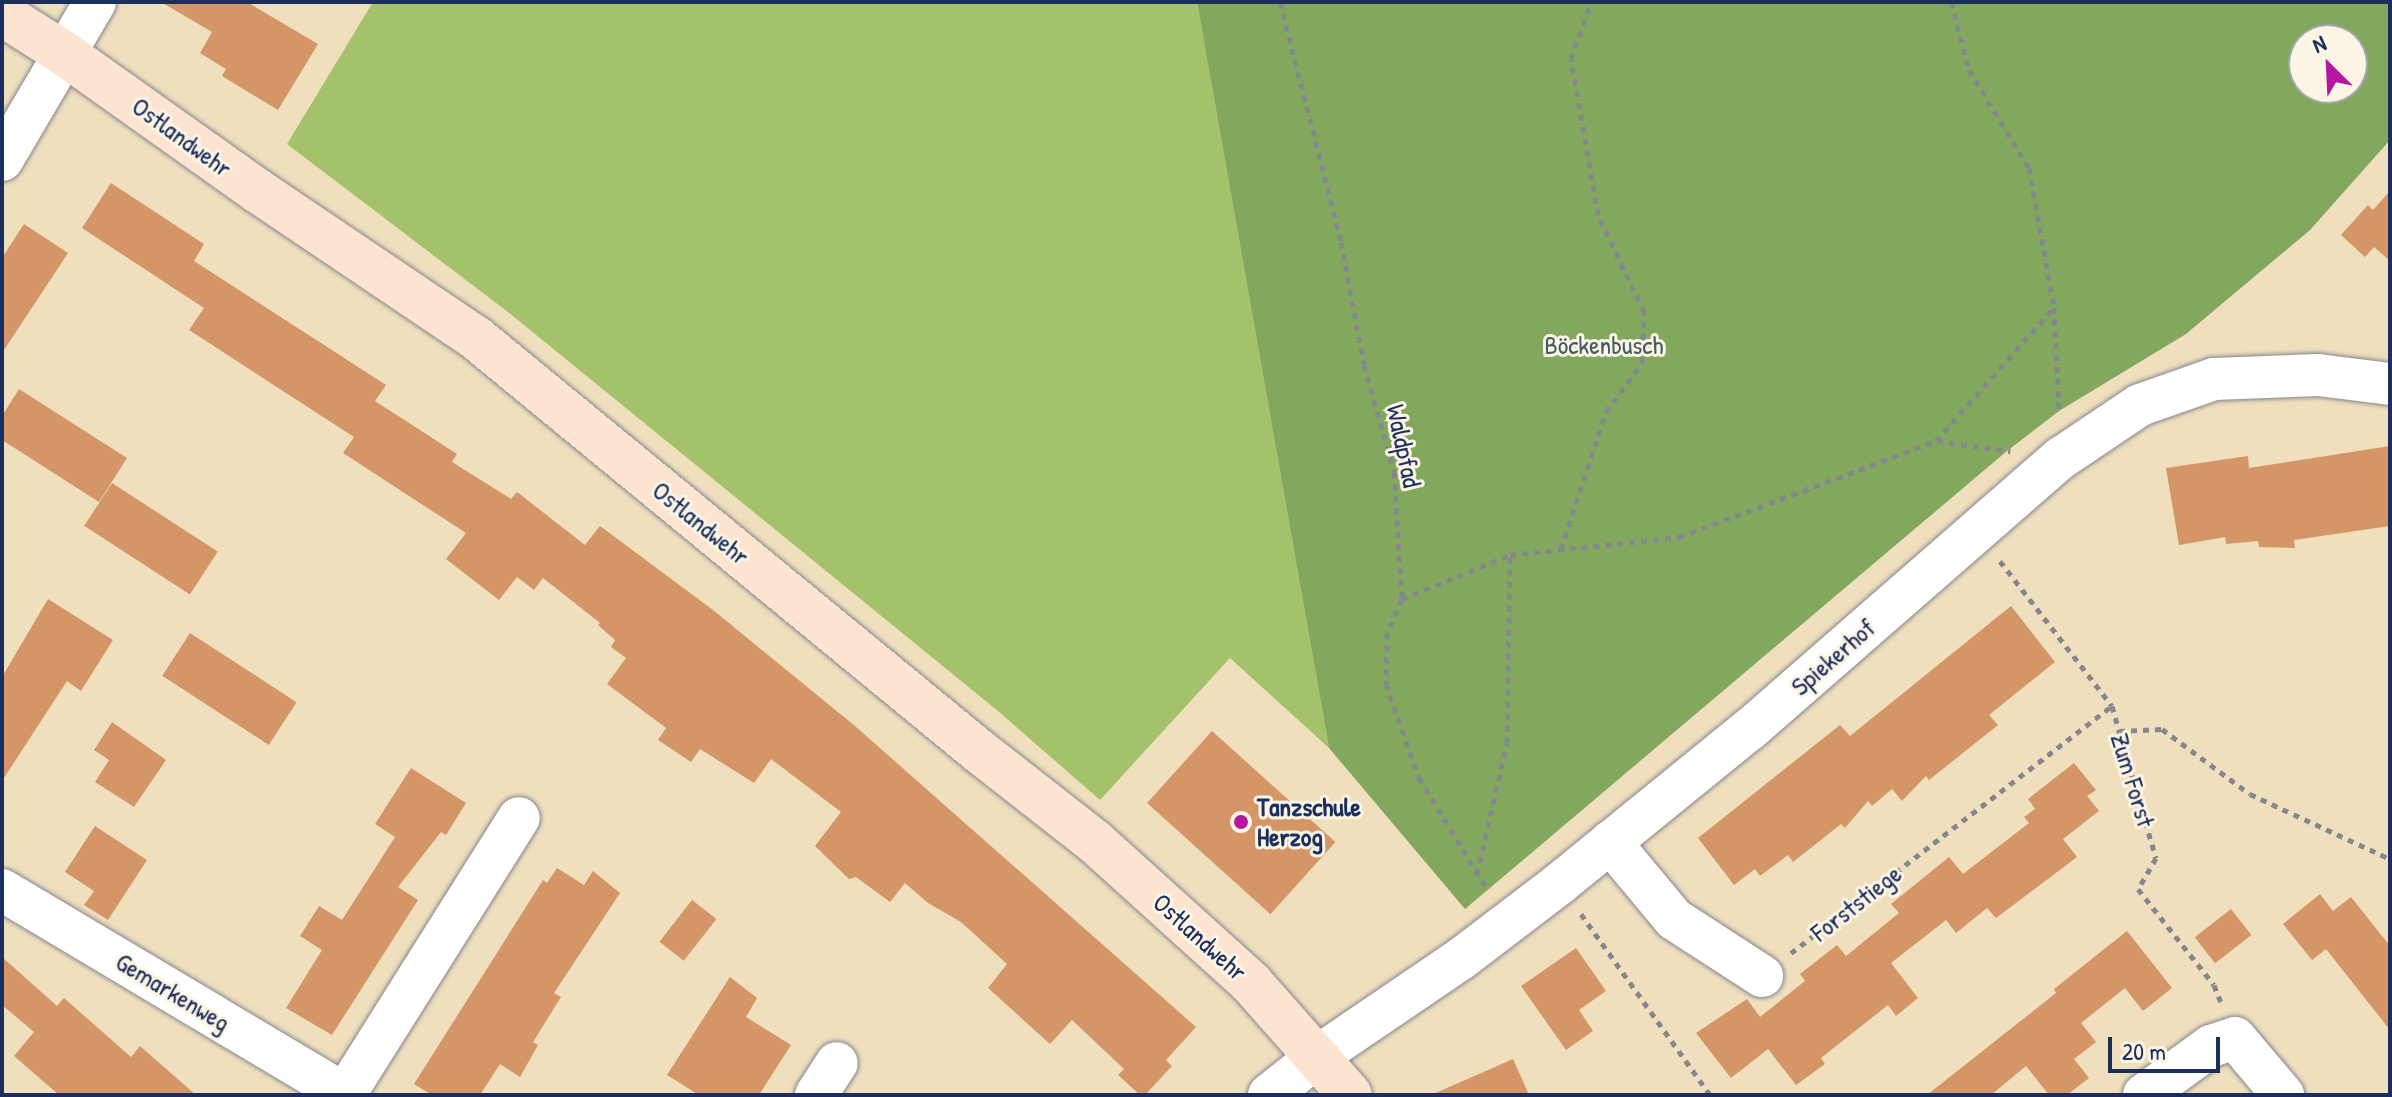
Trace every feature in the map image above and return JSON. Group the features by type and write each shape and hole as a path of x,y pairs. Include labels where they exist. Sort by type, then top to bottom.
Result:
{"street":[{"path":"2,160 95,2"},
{"name":"Ostlandwehr","path":"2,14 65,54 258,191 476,338 980,752 1094,841 1251,983 1350,1095"},
{"name":"Spiekerhof","path":"1269,1095 1318,1056 1559,884 1750,729 2061,458 2140,405 2214,379 2318,375 2390,384"},
{"name":"Gemarkenweg","path":"2,890 345,1095 519,818"},
{"path":"1610,842 1674,919 1762,976"},
{"path":"2144,1095 2211,1046 2235,1038 2283,1095"}],"path":[{"name":"Waldpfad","path":"1280,2 1341,242 1364,365 1394,472 1402,599 1387,633 1386,684 1419,778 1476,875 1512,920"},
{"path":"1561,549 1606,412 1642,363 1644,312 1598,215 1571,59 1591,2"},
{"path":"1936,441 2061,458 2054,307 2029,168 1969,70 1951,2"},
{"path":"1402,599 1510,555 1679,537 1936,441 2054,307"},
{"name":"Zum Forst","path":"1978,531 2112,706 2156,858 2138,889 2214,985 2235,1038"},
{"path":"1476,875 1507,743 1510,555"},
{"name":"Forststiege","path":"1762,976 2112,706"},
{"path":"2118,731 2162,729 2250,794 2390,859"},
{"path":"1559,884 1710,1095"}],"green space":[{"path":"373,2 1197,2 1329,748 1230,658 1100,800 998,711 508,312 287,144"},
{"name":"Böckenbusch","path":"1197,2 2390,2 2390,140 2310,230 2186,334 2059,411 2007,451 1465,909 1329,748"}],"building":[{"path":"161,2 247,2 318,44 278,110 222,76 226,69 200,53 212,32"},
{"path":"111,183 204,244 194,261 386,385 375,401 457,454 452,462 511,499 517,492 585,545 600,526 713,610 855,726 1196,1027 1166,1060 1172,1066 1145,1095 1140,1095 1118,1075 1124,1069 1072,1020 1050,1044 988,988 1007,964 961,922 928,903 905,883 890,902 856,877 849,879 815,846 841,812 771,759 754,783 700,749 691,762 658,740 666,728 607,684 626,658 611,647 615,640 598,625 600,623 543,578 534,590 517,577 499,600 446,559 466,533 343,453 354,437 189,330 204,308 82,228"},
{"path":"2390,191 2390,261 2374,247 2365,257 2341,235 2368,205 2373,210"},
{"path":"24,224 68,253 2,353 2,258"},
{"path":"19,389 127,458 99,502 2,440 2,416"},
{"path":"2390,446 2390,526 2294,540 2295,548 2259,547 2258,541 2226,544 2225,537 2179,545 2166,468 2248,456 2249,468"},
{"path":"112,483 218,552 190,594 84,526"},
{"path":"48,599 113,640 81,691 67,681 2,781 2,677"},
{"path":"2011,606 2055,662 1989,715 1998,725 1929,780 1926,776 1902,801 1892,789 1872,806 1868,801 1845,828 1841,824 1793,862 1788,855 1760,876 1755,869 1734,885 1698,838 1840,725 1850,736"},
{"path":"190,633 297,702 269,745 162,676"},
{"path":"112,722 166,760 134,807 95,782 109,760 94,750"},
{"name":"Tanzschule Herzog","path":"1212,731 1335,842 1270,914 1147,803"},
{"path":"2074,763 2096,790 2087,796 2099,811 2063,839 2077,857 1996,918 1987,908 1956,933 1946,920 1891,963 1918,998 1896,1016 1888,1005 1821,1058 1825,1064 1796,1085 1768,1049 1731,1078 1696,1033 1747,999 1760,1017 1805,981 1800,974 1837,945 1846,956 1899,913 1891,904 1949,857 1963,874 2029,823 2024,817 2035,809 2028,799"},
{"path":"411,768 466,803 446,835 441,832 398,887 418,900 332,1035 286,1008 322,950 300,936 319,906 342,920 395,837 375,824"},
{"path":"95,826 147,860 108,920 84,905 94,891 65,872"},
{"path":"557,868 584,885 593,871 620,893 554,993 561,997 533,1042 538,1045 520,1077 500,1064 480,1095 432,1095 414,1084 543,880 547,883"},
{"path":"2320,894 2333,911 2351,897 2390,946 2390,1030 2326,949 2312,960 2283,924"},
{"path":"692,900 716,919 684,961 659,942"},
{"path":"2231,909 2251,935 2215,963 2195,937"},
{"path":"2127,931 2172,988 2143,1011 2125,988 2081,1023 2096,1042 2074,1059 2089,1078 2067,1095 2049,1095 2026,1066 1991,1095 1927,1095 2056,993 2054,989"},
{"path":"1576,948 1606,991 1579,1010 1593,1031 1566,1050 1521,986"},
{"path":"2,957 57,1006 64,998 131,1057 140,1046 196,1095 59,1095 14,1056 34,1032 2,1005"},
{"path":"730,977 757,998 746,1017 791,1045 759,1095 699,1095 667,1075"},
{"path":"1513,1059 1529,1095 1431,1095"}],"place":[{"name":"Tanzschule Herzog","path":"1241,822"}]}
